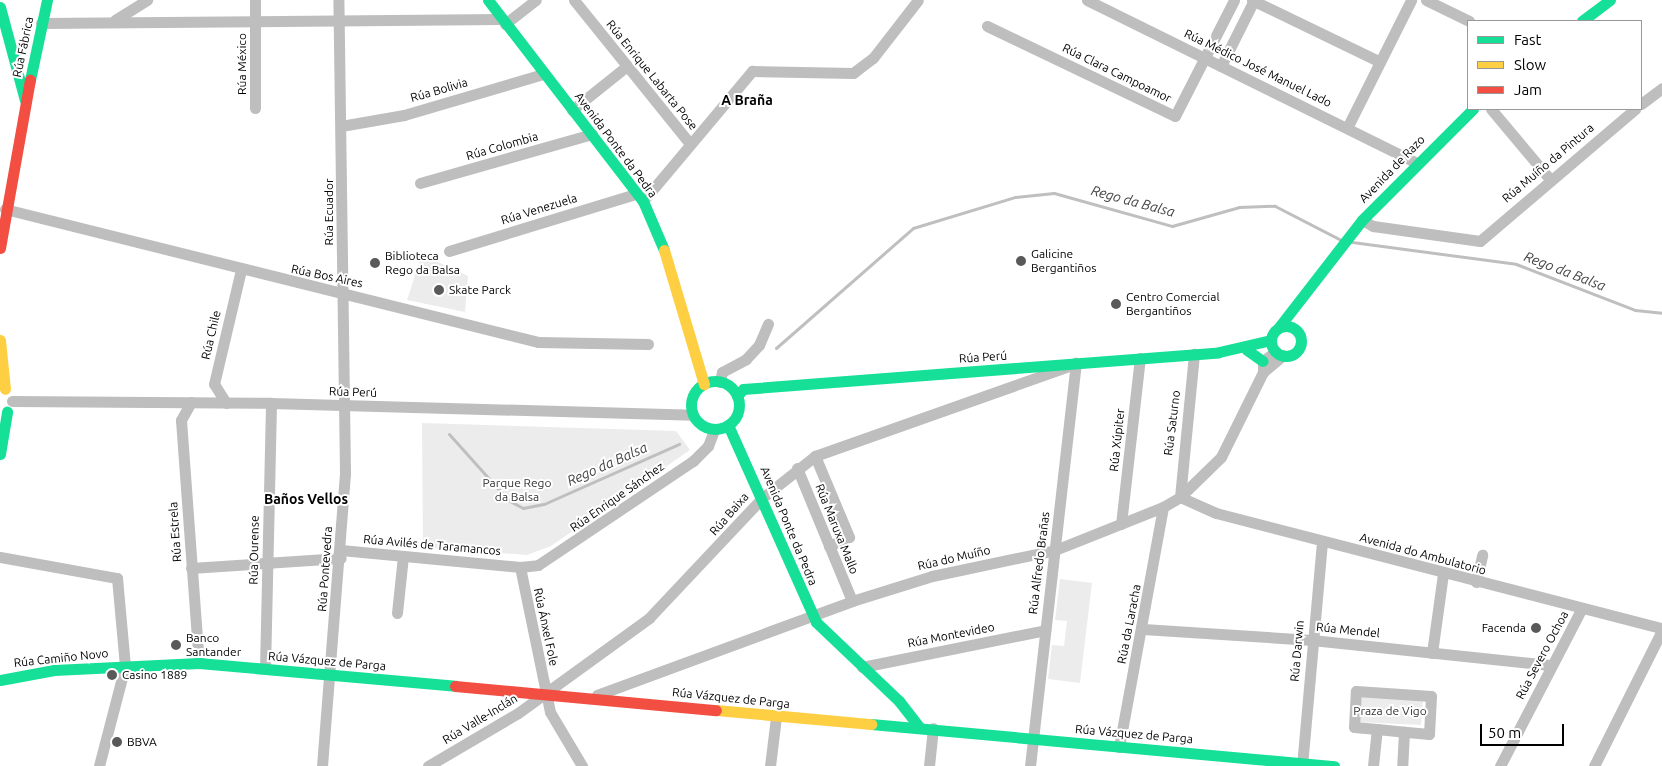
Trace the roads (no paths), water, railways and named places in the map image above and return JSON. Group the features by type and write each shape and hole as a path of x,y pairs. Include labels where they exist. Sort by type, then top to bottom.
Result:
{"main road":[{"name":"Rúa Fábrica","path":"0,248 5,209 4,189 47,0"},
{"name":"Avenida Ponte da Pedra","path":"488,0 543,74 640,197 668,258 704,384"},
{"path":"1583,20 1610,0"},
{"path":"0,7 12,64 25,100"},
{"path":"12,64 22,68 33,64"},
{"name":"Avenida de Razo","path":"1336,252 1362,220 1416,162 1471,110"},
{"name":"Rúa do Muíño","path":"1294,307 1298,350 1276,348 1279,328 1294,307 1336,252"},
{"path":"1279,328 1297,331"},
{"path":"0,340 2,389 6,409 0,454"},
{"name":"Rúa Perú","path":"737,396 743,389 1276,348"},
{"name":"Rúa Perú","path":"1233,350 1276,348"},
{"path":"1246,350 1263,367"},
{"path":"720,382 737,396 737,416 721,428 701,425 693,415 691,401 704,384 720,382"},
{"name":"Avenida Ponte da Pedra","path":"721,428 739,448 812,616"},
{"path":"812,616 920,728"},
{"name":"Rúa Vázquez de Parga","path":"125,666 199,663 545,693 776,716 934,728 1334,766"},
{"name":"Rúa Camiño Novo","path":"0,680 28,673 125,666"},
{"path":"900,726 910,717"},
{"path":"910,717 949,723 960,731"}],"street":[{"path":"115,20 146,0"},
{"name":"Rúa México","path":"255,0 256,108"},
{"name":"Rúa Ecuador","path":"338,0 341,126 341,405"},
{"path":"41,23 115,20 338,19 503,21 536,0"},
{"name":"Rúa Enrique Labarta Pose","path":"574,0 690,144"},
{"path":"640,197 690,144 752,71 853,73 873,58 918,0"},
{"name":"Rúa Médico José Manuel Lado","path":"1087,0 1205,59 1348,126 1416,162"},
{"path":"1205,59 1234,0"},
{"path":"1221,66 1253,0 1380,62"},
{"path":"1348,126 1411,0"},
{"path":"1426,0 1467,20"},
{"name":"Rúa Clara Campoamor","path":"987,26 1175,116 1205,59"},
{"path":"572,110 627,66"},
{"name":"Rúa Bolivia","path":"341,126 404,115 543,74"},
{"name":"Rúa Muíño da Pintura","path":"1642,103 1662,88"},
{"path":"1492,110 1549,178"},
{"name":"Rúa Muíño da Pintura","path":"1362,220 1374,226 1480,241 1549,178 1634,110"},
{"name":"Rúa Colombia","path":"420,184 592,134"},
{"name":"Rúa Venezuela","path":"449,250 640,197"},
{"name":"Rúa Bos Aires","path":"5,209 241,270 538,342 648,344"},
{"name":"Rúa Chile","path":"226,403 214,384 241,270"},
{"path":"720,382 722,372 746,359 765,335 768,324"},
{"name":"Rúa do Muíño","path":"590,698 852,601 932,576 1055,550 1163,507 1180,497 1221,457 1263,367 1276,348"},
{"name":"Rúa Saturno","path":"1180,497 1194,354"},
{"name":"Rúa Xúpiter","path":"1121,524 1140,358"},
{"name":"Rúa Baixa","path":"545,693 649,618 762,498 797,468 815,456 1008,390 1076,363"},
{"name":"Rúa Alfredo Brañas","path":"1030,766 1031,738 1076,363"},
{"path":"1008,369 1008,390"},
{"name":"Rúa Perú","path":"6,409 191,402 693,415"},
{"name":"Rúa Estrela","path":"191,402 182,420 199,663"},
{"name":"Rúa Ourense","path":"265,669 271,403"},
{"name":"Rúa Pontevedra","path":"322,766 341,554 345,473 341,405"},
{"name":"Rúa Enrique Sánchez","path":"520,567 557,555 693,461 708,446 721,428"},
{"path":"815,456 848,537 829,546"},
{"name":"Rúa Maruxa Mallo","path":"797,468 852,601"},
{"name":"Avenida do Ambulatorio","path":"1180,497 1216,513 1581,610 1662,629"},
{"name":"Rúa da Laracha","path":"1118,746 1143,629 1163,507"},
{"name":"Rúa Darwin","path":"1302,764 1322,542"},
{"name":"Rúa Avilés de Taramancos","path":"192,568 267,563 341,554 403,556 520,567"},
{"path":"1476,582 1482,555"},
{"path":"397,613 403,556"},
{"path":"0,557 117,578 125,666 99,766"},
{"name":"Rúa Ánxel Fole","path":"520,567 550,712 582,766"},
{"path":"1432,653 1443,574"},
{"name":"Rúa Severo Ochoa","path":"1500,766 1550,665 1581,610"},
{"name":"Rúa Mendel","path":"1143,629 1312,640 1550,665"},
{"path":"1594,766 1662,629"},
{"name":"Rúa Montevideo","path":"862,666 1045,630"},
{"path":"1356,691 1431,696 1429,734 1404,732 1354,728 1356,691"},
{"name":"Rúa Valle-Inclán","path":"428,766 545,693"},
{"path":"770,766 776,716"},
{"path":"929,766 934,728"},
{"path":"1373,766 1377,730"},
{"path":"1402,766 1404,732"}],"waterway":[{"name":"Rego da Balsa","path":"776,348 913,228 1015,197 1054,193 1172,226 1239,207 1275,206 1341,240"},
{"name":"Rego da Balsa","path":"1352,242 1516,264 1635,310 1662,313"},
{"name":"Rego da Balsa","path":"449,434 508,500 523,508 544,504 679,444"}],"place":[{"name":"Galicine Bergantiños","path":"1021,261"},
{"name":"Biblioteca Rego da Balsa","path":"375,263"},
{"name":"Skate Parck","path":"439,290"},
{"name":"Centro Comercial Bergantiños","path":"1116,304"},
{"name":"Facenda","path":"1536,628"},
{"name":"Banco Santander","path":"176,645"},
{"name":"Casino 1889","path":"112,675"},
{"name":"BBVA","path":"117,742"}],"district":[{"name":"A Braña","path":"747,100"},
{"name":"Baños Vellos","path":"306,499"}],"park label":[{"name":"Parque Rego da Balsa","path":"517,490"},
{"name":"Praza de Vigo","path":"1390,711"}]}
